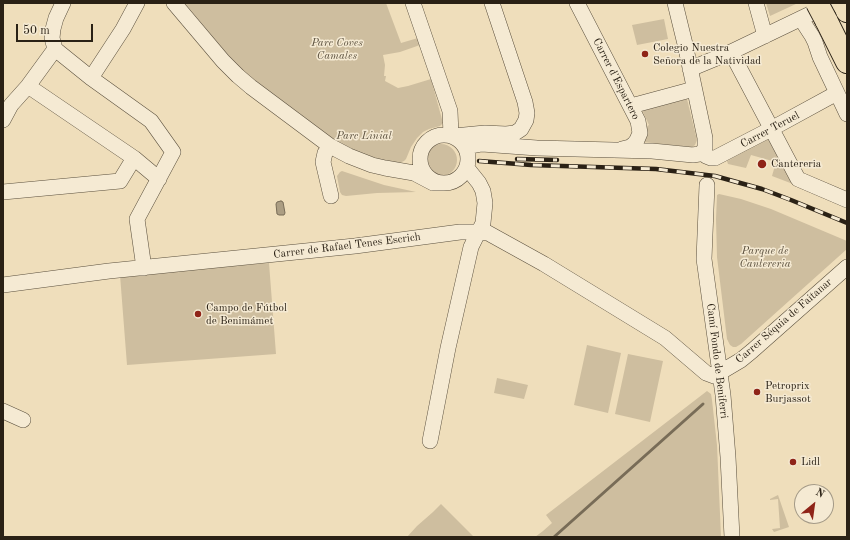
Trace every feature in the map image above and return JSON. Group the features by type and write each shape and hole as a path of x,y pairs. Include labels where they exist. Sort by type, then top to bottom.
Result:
{"highway":[{"path":"835,8 847,62"}],"street":[{"path":"62,3 53,29 52,38 55,50 151,121 173,152 137,219 144,268"},
{"path":"91,78 123,30 137,3"},
{"path":"174,3 238,76 330,146 349,156 372,165 414,174 433,183 444,183 452,182 463,173 468,164 466,147 460,140 445,134 437,135 430,138 421,150 421,166 424,172 429,178 436,182 444,183"},
{"path":"413,3 450,111 452,136"},
{"path":"452,136 485,133 506,134 521,129 526,120 527,113 525,102 492,3"},
{"name":"Carrer d'Espartero","path":"577,3 640,127 638,140 634,144 622,149"},
{"path":"466,147 482,144 537,148 622,149 693,155 699,154 705,150 704,138 684,39 675,3"},
{"path":"756,3 765,36"},
{"path":"690,69 725,55 800,19 835,8"},
{"path":"800,19 815,42 820,57 847,114"},
{"path":"684,39 691,49 701,57 707,58 725,55"},
{"path":"3,120 12,105 55,50"},
{"path":"725,55 772,129 798,179 847,200"},
{"path":"28,86 134,158 159,179"},
{"path":"630,106 694,89"},
{"name":"Carrer Teruel","path":"702,152 706,156 715,158 772,129 837,92"},
{"path":"330,146 323,162 331,196"},
{"path":"3,192 120,181 134,158"},
{"path":"430,441 448,348 471,247 483,223 485,204 484,191 479,183 463,173"},
{"name":"Camí Fondo de Beniferri","path":"707,185 704,259 720,373 728,457 732,537"},
{"name":"Carrer de Rafael Tenes Escrich","path":"3,285 109,271 355,246 460,232 478,232"},
{"path":"478,232 488,234 544,264 665,338 706,373 714,376 720,373"},
{"name":"Carrer Séquia de Faitanar","path":"720,373 752,351 847,267"},
{"path":"3,411 23,420"}],"green space":[{"name":"Parc Coves Camales","path":"182,3 386,3 401,43 418,38 420,45 400,52 383,55 385,65 384,76 386,76 385,81 398,88 431,79 443,123 440,126 423,132 411,147 404,161 397,164 367,156 341,144 324,133 239,69"},
{"path":"766,3 798,3 770,16"},
{"path":"664,19 668,39 637,45 632,25"},
{"path":"687,99 697,140 695,145 692,147 642,142 644,128 649,125 642,110"},
{"path":"769,139 793,184 772,176 776,162 751,155 746,168 728,164 727,161"},
{"path":"438,144 444,144 454,151 457,160 456,166 450,173 444,176 438,176 428,169 425,163 425,157 432,147"},
{"path":"342,171 384,185 416,192 342,195 337,176"},
{"name":"Parque de Cantereria","path":"719,194 741,199 771,209 847,241 847,249 736,347 730,345 727,339 717,257 716,219 717,195"},
{"name":"Campo de Fútbol de Benimámet","path":"269,263 276,354 127,365 120,275"},
{"path":"587,345 621,353 608,413 574,405"},
{"path":"628,354 663,361 650,422 615,414"},
{"path":"497,378 528,385 524,399 494,393"},
{"path":"707,391 711,394 717,445 721,537 535,537 552,523 546,515"},
{"path":"778,495 789,527 774,532 772,529 780,528 778,499 770,499"},
{"path":"441,504 474,537 407,537 417,526"}],"shaded area":[{"path":"277,202 283,202 284,215 277,214 276,204"}],"waterway":[{"path":"554,537 703,404"}],"railway":[{"path":"517,159 557,160"},
{"path":"479,161 531,165 656,169 715,176 762,189 847,223"}],"place":[{"name":"Colegio Nuestra Señora de la Natividad","path":"645,54"},
{"name":"Cantereria","path":"762,164"},
{"name":"Campo de Fútbol de Benimámet","path":"198,314"},
{"name":"Petroprix Burjassot","path":"757,392"},
{"name":"Lidl","path":"793,462"}],"park label":[{"name":"Parc Linial","path":"364,136"}]}
